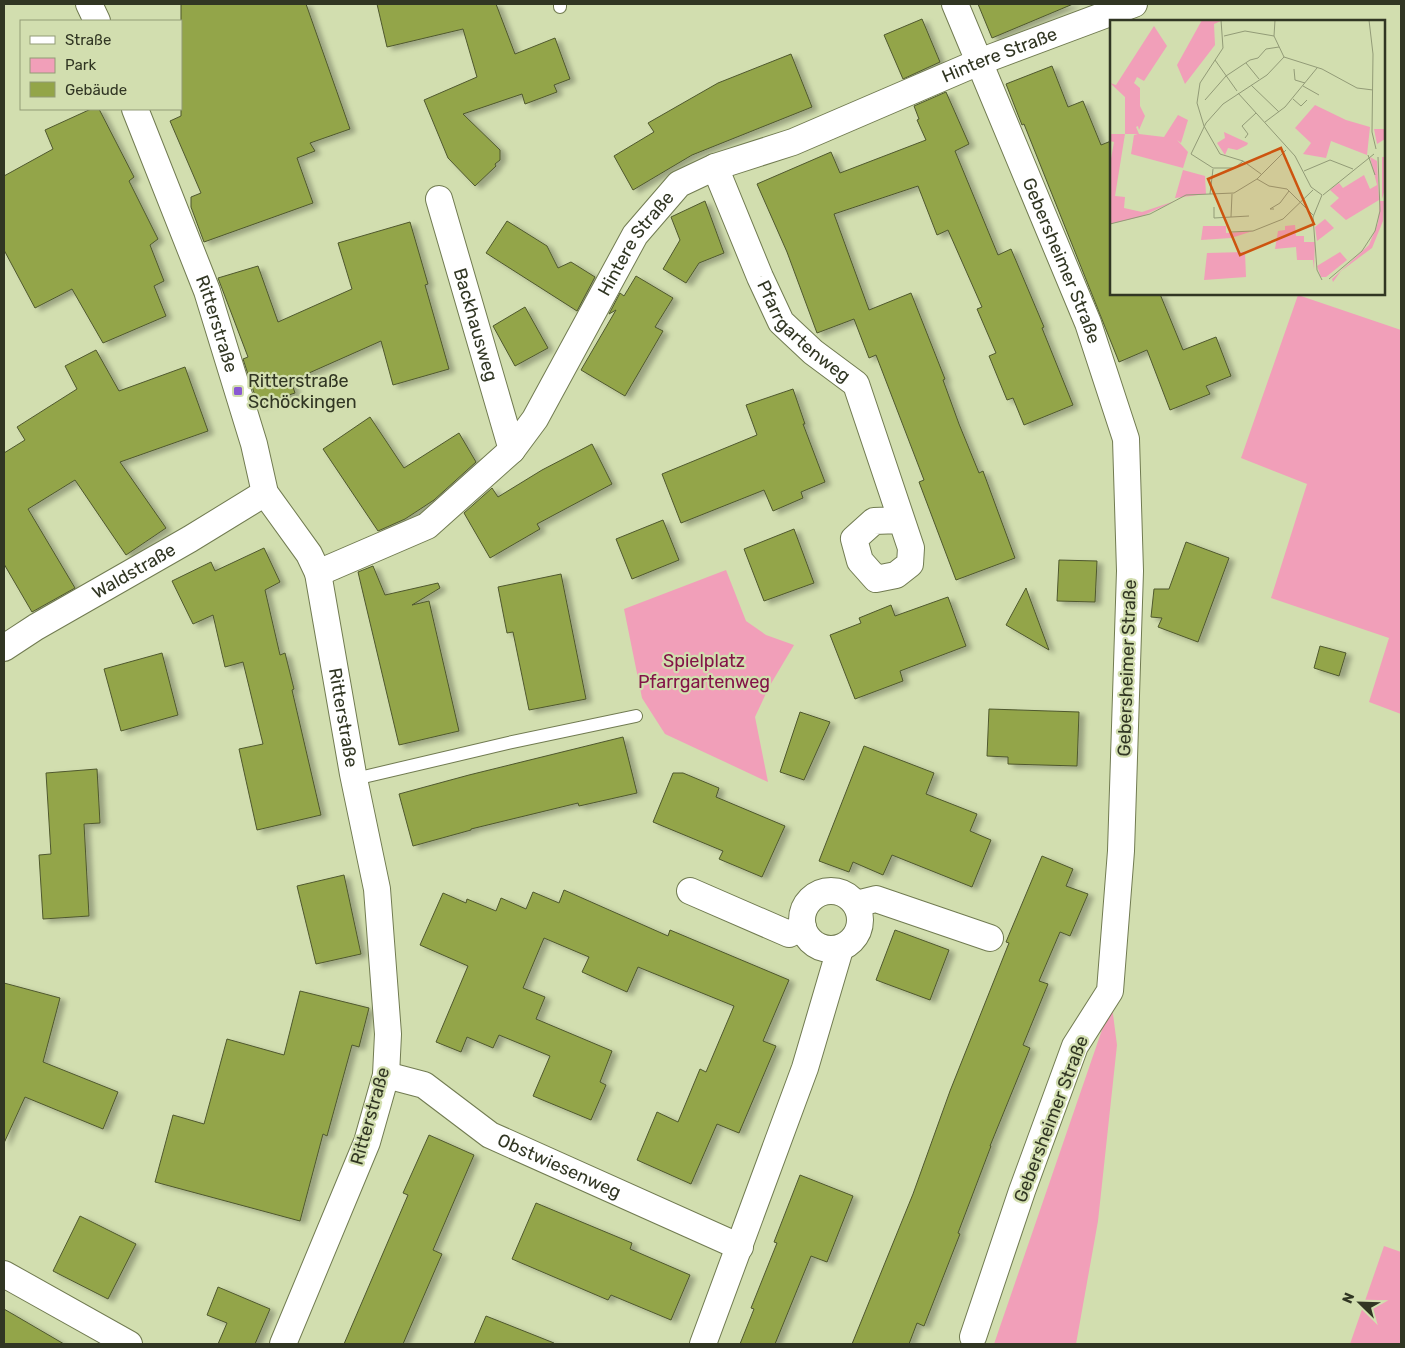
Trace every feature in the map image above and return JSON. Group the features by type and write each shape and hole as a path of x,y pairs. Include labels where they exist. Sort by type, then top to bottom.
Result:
{"street":[{"path":"89,4 97,20"},
{"name":"Gebersheimer Straße","path":"955,4 1088,323 1126,439 1130,571 1121,850 1110,990 1075,1046 1022,1191 973,1338"},
{"name":"Hintere Straße","path":"318,573 427,526 512,450 535,419 635,235 680,184 716,167 793,142 979,62 1134,4"},
{"name":"Ritterstraße","path":"135,110 207,291 254,444 264,493 309,554 318,573 355,780 377,889 388,1034 386,1075 367,1142 283,1344"},
{"name":"Pfarrgartenweg","path":"716,167 760,277 781,322 813,352 856,384 901,520"},
{"name":"Backhausweg","path":"439,199 512,450"},
{"name":"Waldstraße","path":"4,648 36,627 190,539 264,493"},
{"path":"690,891 788,934 802,927"},
{"path":"824,892 842,893 856,904 860,912 859,930 848,945 840,949 830,950 812,943 802,927 804,909 815,896 824,892"},
{"path":"856,904 876,898 990,938"},
{"path":"703,1344 805,1068 840,949"},
{"name":"Obstwiesenweg","path":"386,1075 424,1085 490,1135 740,1247"},
{"path":"4,1274 129,1344"}],"lane":[{"path":"355,780 508,743 636,716"}],"green space":[{"path":"1298,295 1401,330 1401,714 1369,702 1389,638 1271,598 1307,484 1241,458"},
{"name":"Spielplatz Pfarrgartenweg","path":"726,570 746,621 766,635 794,645 769,687 755,717 768,782 665,734 642,698 624,609"},
{"path":"1110,991 1117,1045 1098,1221 1076,1344 994,1344 1105,1021"},
{"path":"1384,1246 1401,1252 1401,1344 1350,1344"}],"building":[{"path":"181,4 306,4 350,129 310,143 315,151 297,158 313,203 204,242 191,207 191,197 201,193 170,121 181,116 182,110"},
{"path":"377,4 496,4 515,54 555,38 570,79 554,85 557,92 525,104 522,94 463,114 500,150 500,160 495,164 496,166 475,186 448,158 424,100 477,77 463,29 387,47"},
{"path":"978,4 1073,4 992,38"},
{"path":"922,19 940,62 903,79 884,35"},
{"path":"791,54 812,107 692,155 633,190 614,156 654,132 648,123 718,83"},
{"path":"1052,66 1068,107 1083,101 1101,145 1110,141 1110,295 1160,295 1183,350 1216,337 1231,376 1206,386 1210,394 1170,410 1147,350 1119,362 1024,124 1022,125 1006,84"},
{"path":"946,92 969,144 955,151 998,255 1011,249 1044,327 1042,328 1073,405 1024,425 1013,398 1007,400 989,356 996,353 977,309 982,307 948,230 937,235 918,186 834,214 869,310 911,293 945,379 943,380 959,424 979,473 983,471 1015,558 956,580 919,482 924,480 876,355 869,358 854,319 817,333 787,252 757,184 831,152 840,173 926,140 917,120 919,119 914,106"},
{"path":"89,110 100,110 134,177 129,181 158,239 150,245 164,281 154,286 166,316 103,343 72,289 35,308 4,250 4,176 53,149 45,130"},
{"path":"705,201 724,253 699,263 686,283 663,269 680,240 671,217"},
{"path":"507,221 547,246 558,268 571,262 595,277 577,311 486,253"},
{"path":"410,222 428,284 425,285 449,369 393,385 381,341 291,381 295,393 258,405 243,359 248,357 218,278 258,266 278,322 352,289 338,243"},
{"path":"636,276 673,298 655,327 663,331 625,396 581,370 616,310 609,314 620,293 624,296"},
{"path":"525,307 548,348 515,366 493,326"},
{"path":"96,350 119,391 185,367 208,431 120,462 166,528 126,555 75,480 28,509 75,588 32,612 4,564 4,453 25,440 17,427 77,389 65,366"},
{"path":"793,389 805,424 803,424 825,482 801,492 803,498 773,511 764,490 681,523 662,474 757,435 746,405"},
{"path":"370,417 404,468 459,433 476,462 434,500 405,519 378,531 323,449"},
{"path":"592,444 612,484 537,524 540,529 490,558 464,513 492,488 498,497 542,470"},
{"path":"663,520 679,560 632,579 616,539"},
{"path":"794,529 814,583 764,601 744,549"},
{"path":"1186,542 1229,558 1198,642 1158,627 1162,618 1151,617 1154,589 1169,589"},
{"path":"264,548 280,582 265,590 280,655 285,653 294,689 292,690 321,815 257,830 239,749 263,744 243,662 225,667 213,615 193,624 172,581 211,562 215,571"},
{"path":"1059,560 1097,561 1095,602 1057,601"},
{"path":"373,566 385,595 438,583 440,588 412,605 429,601 459,731 399,745 358,572"},
{"path":"561,574 586,699 529,710 513,632 507,633 498,587"},
{"path":"1026,588 1049,650 1006,625"},
{"path":"948,597 966,646 900,671 903,681 855,699 830,635 861,623 859,618 891,605 895,616"},
{"path":"1320,646 1346,653 1339,676 1314,668"},
{"path":"162,653 178,715 121,731 104,669"},
{"path":"989,709 1079,712 1077,766 1008,764 1008,757 987,756"},
{"path":"800,712 830,722 804,780 780,772"},
{"path":"623,737 637,793 579,806 578,803 471,829 413,846 399,794"},
{"path":"864,746 934,773 926,794 977,814 970,831 991,840 972,887 892,855 883,875 853,862 849,872 819,861"},
{"path":"97,769 100,823 84,824 89,916 43,919 39,855 51,854 46,773"},
{"path":"673,773 683,773 719,788 716,797 785,826 762,877 719,859 723,851 653,822"},
{"path":"1042,856 1073,869 1066,886 1088,894 1070,936 1060,932 1039,981 1048,984 1023,1045 1030,1048 990,1146 958,1233 960,1234 924,1326 917,1323 909,1344 852,1344 913,1194 950,1091 1009,943 1006,942"},
{"path":"344,875 361,954 316,964 297,886"},
{"path":"564,890 668,936 670,930 789,980 763,1041 776,1046 739,1133 717,1124 691,1184 637,1160 657,1112 678,1122 700,1069 706,1072 734,1006 638,967 627,992 582,972 589,957 544,938 523,988 545,997 536,1019 612,1051 600,1082 606,1085 591,1120 533,1096 550,1056 499,1035 493,1048 467,1037 461,1052 436,1042 468,966 420,945 443,893 466,903 467,899 496,911 501,898 526,909 533,892 559,903"},
{"path":"895,930 949,950 930,1000 876,980"},
{"path":"4,983 60,998 43,1062 118,1092 103,1129 25,1097 4,1143"},
{"path":"300,991 369,1008 359,1047 352,1045 327,1136 323,1134 300,1221 155,1182 173,1115 204,1124 227,1039 284,1055"},
{"path":"429,1135 474,1155 433,1250 442,1254 403,1344 344,1344 408,1195 403,1193"},
{"path":"800,1175 853,1196 827,1262 811,1256 775,1344 740,1344 754,1309 751,1308 777,1243 774,1242"},
{"path":"536,1203 632,1243 630,1249 690,1275 671,1320 611,1295 608,1300 512,1259"},
{"path":"80,1216 136,1244 108,1299 53,1271"},
{"path":"218,1287 270,1309 255,1344 218,1344 227,1323 207,1315"},
{"path":"4,1309 64,1344 4,1344"},
{"path":"486,1316 554,1343 554,1344 474,1344"}],"place":[{"name":"Ritterstraße Schöckingen","path":"238,391"}]}
